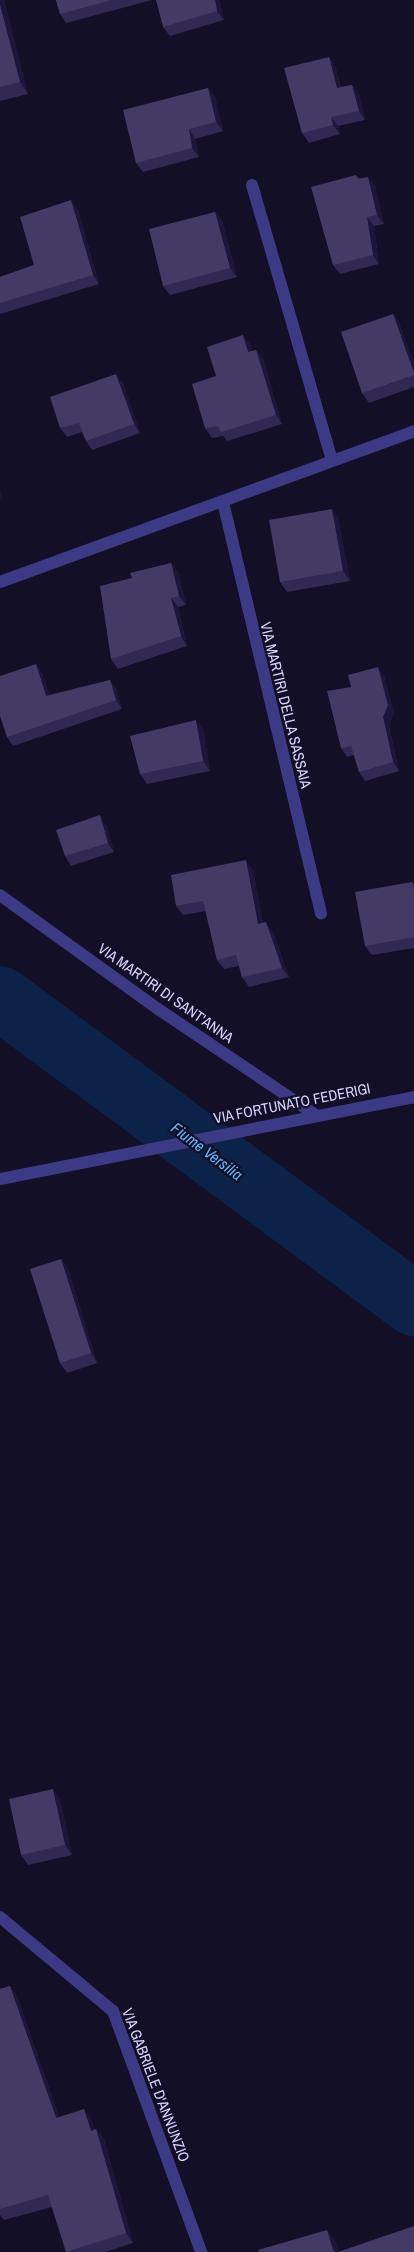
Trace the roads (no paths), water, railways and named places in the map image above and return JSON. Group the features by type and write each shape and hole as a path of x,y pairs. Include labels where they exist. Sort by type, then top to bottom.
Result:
{"street":[{"path":"252,185 332,461"},
{"path":"0,582 414,431"},
{"name":"VIA MARTIRI DELLA SASSAIA","path":"223,502 321,914"},
{"name":"VIA MARTIRI DI SANT'ANNA","path":"0,894 158,1009 316,1115"},
{"name":"VIA FORTUNATO FEDERIGI","path":"0,1179 268,1123 414,1096"},
{"name":"VIA GABRIELE D'ANNUNZIO","path":"0,1917 113,2011 201,2252"}],"waterway":[{"name":"Fiume Versilia","path":"0,998 414,1304"}]}
